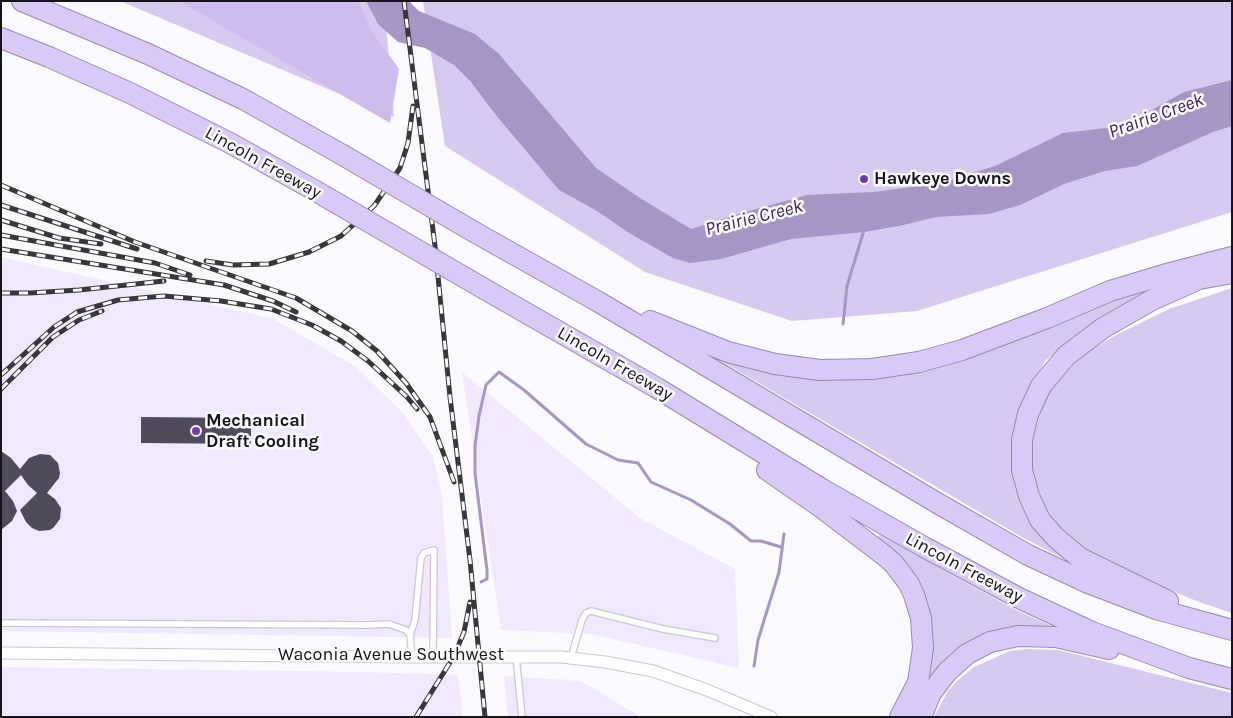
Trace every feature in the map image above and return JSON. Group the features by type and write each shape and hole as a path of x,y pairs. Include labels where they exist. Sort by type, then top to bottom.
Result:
{"highway":[{"path":"22,1 139,51 234,95 597,301 1028,555 1088,583 1156,609 1232,629"},
{"name":"Lincoln Freeway","path":"1,38 130,93 230,143 657,388 822,489 1019,598 1092,632 1189,668 1232,679"},
{"path":"597,301 728,352 775,364 820,370 872,369 919,362 962,350 1047,318 1110,291 1232,257"},
{"path":"1232,273 1199,279 1152,300 1102,328 1066,356 1041,386 1028,414 1022,440 1022,470 1029,496 1040,520 1055,538 1080,558 1162,598 1232,629"},
{"path":"657,388 678,409 822,508 894,564 909,584 921,618 923,632 920,674 908,713"},
{"path":"908,713 967,654 990,642 1018,636 1056,637 1189,668"}],"street":[{"name":"Waconia Avenue Southwest","path":"1,653 412,657 516,656 571,658 653,671 707,690 771,717"}],"lane":[{"path":"412,657 410,635 415,620 421,558 424,552 434,550 433,657"},
{"path":"571,658 582,620 586,613 591,611 663,629 715,638"},
{"path":"1,623 390,624 406,630 410,635"},
{"path":"516,656 522,717"}],"shaded area":[{"path":"120,1 384,1 394,117"},
{"path":"179,1 359,1 370,29 399,69 390,123"},
{"name":"Hawkeye Downs","path":"423,1 1232,1 1232,212 917,311 792,321 645,272 445,146"},
{"path":"1,257 274,319 356,367 403,413 433,457 442,495 452,638 1,631"},
{"path":"1161,285 1099,318 1045,361 1018,411 1014,435 1014,456 1066,556 1064,559 1022,537 721,361 722,359 834,379"},
{"path":"1232,288 1232,613 1199,602 1106,563 1068,539 1049,516 1032,473 1031,460 1036,417 1050,388 1064,370 1080,356 1116,335 1169,309"},
{"path":"462,372 640,518 735,569 739,668 591,634 501,630"},
{"path":"881,533 1014,609 1056,628 961,646 944,661 926,685 929,672 894,551 878,537"},
{"path":"1027,649 1058,650 1232,693 1232,717 934,717 948,691 974,667 1010,651"},
{"path":"1,667 458,675 463,717 1,717"},
{"path":"504,676 581,681 641,717 508,717"}],"water":[{"name":"Prairie Creek","path":"366,1 409,1 419,11 475,34 499,54 596,168 691,229 807,195 874,192 940,183 995,166 1063,133 1123,126 1184,92 1232,80 1232,126 1213,132 1137,166 1105,171 1064,184 1020,205 989,214 936,217 864,232 791,239 721,259 690,263 673,258 559,190 495,114 471,82 454,65 425,48 398,42 378,24"}],"building":[{"name":"Mechanical Draft Cooling","path":"141,417 251,418 251,444 141,443"},
{"path":"1,451 11,458 20,469 29,458 40,454 50,455 58,463 59,478 47,493 55,499 61,508 60,519 50,530 39,531 32,528 26,522 20,510 37,493 21,475 5,491 13,501 17,511 12,521 1,530"}],"waterway":[{"path":"843,324 847,286 864,230"},
{"path":"481,582 487,579 487,570 475,473 475,446 486,385 499,372 524,390 586,444 618,460 638,463 651,482 691,500 730,524 751,541 761,541 781,547"},
{"path":"754,666 758,640 779,572 784,534"}],"railway":[{"path":"404,1 435,246 450,397 470,560 485,717"},
{"path":"206,261 233,265 269,264 309,252 341,236 374,206 400,168 408,143 413,106"},
{"path":"1,185 135,242 296,298 352,331 377,351 406,383 430,417 454,482"},
{"path":"1,205 137,249"},
{"path":"1,220 59,238 101,244"},
{"path":"1,235 155,263 190,275"},
{"path":"1,249 224,285 273,301 296,312"},
{"path":"1,293 79,290 164,281"},
{"path":"1,375 54,327 77,312 118,300 164,296 221,301 271,309 312,325 341,341 368,361 407,397 417,409"},
{"path":"1,389 53,337 79,320 102,311"},
{"path":"416,717 454,656 464,632 470,602"}],"place":[{"name":"Hawkeye Downs","path":"864,179"},
{"name":"Mechanical Draft Cooling","path":"196,431"}]}
